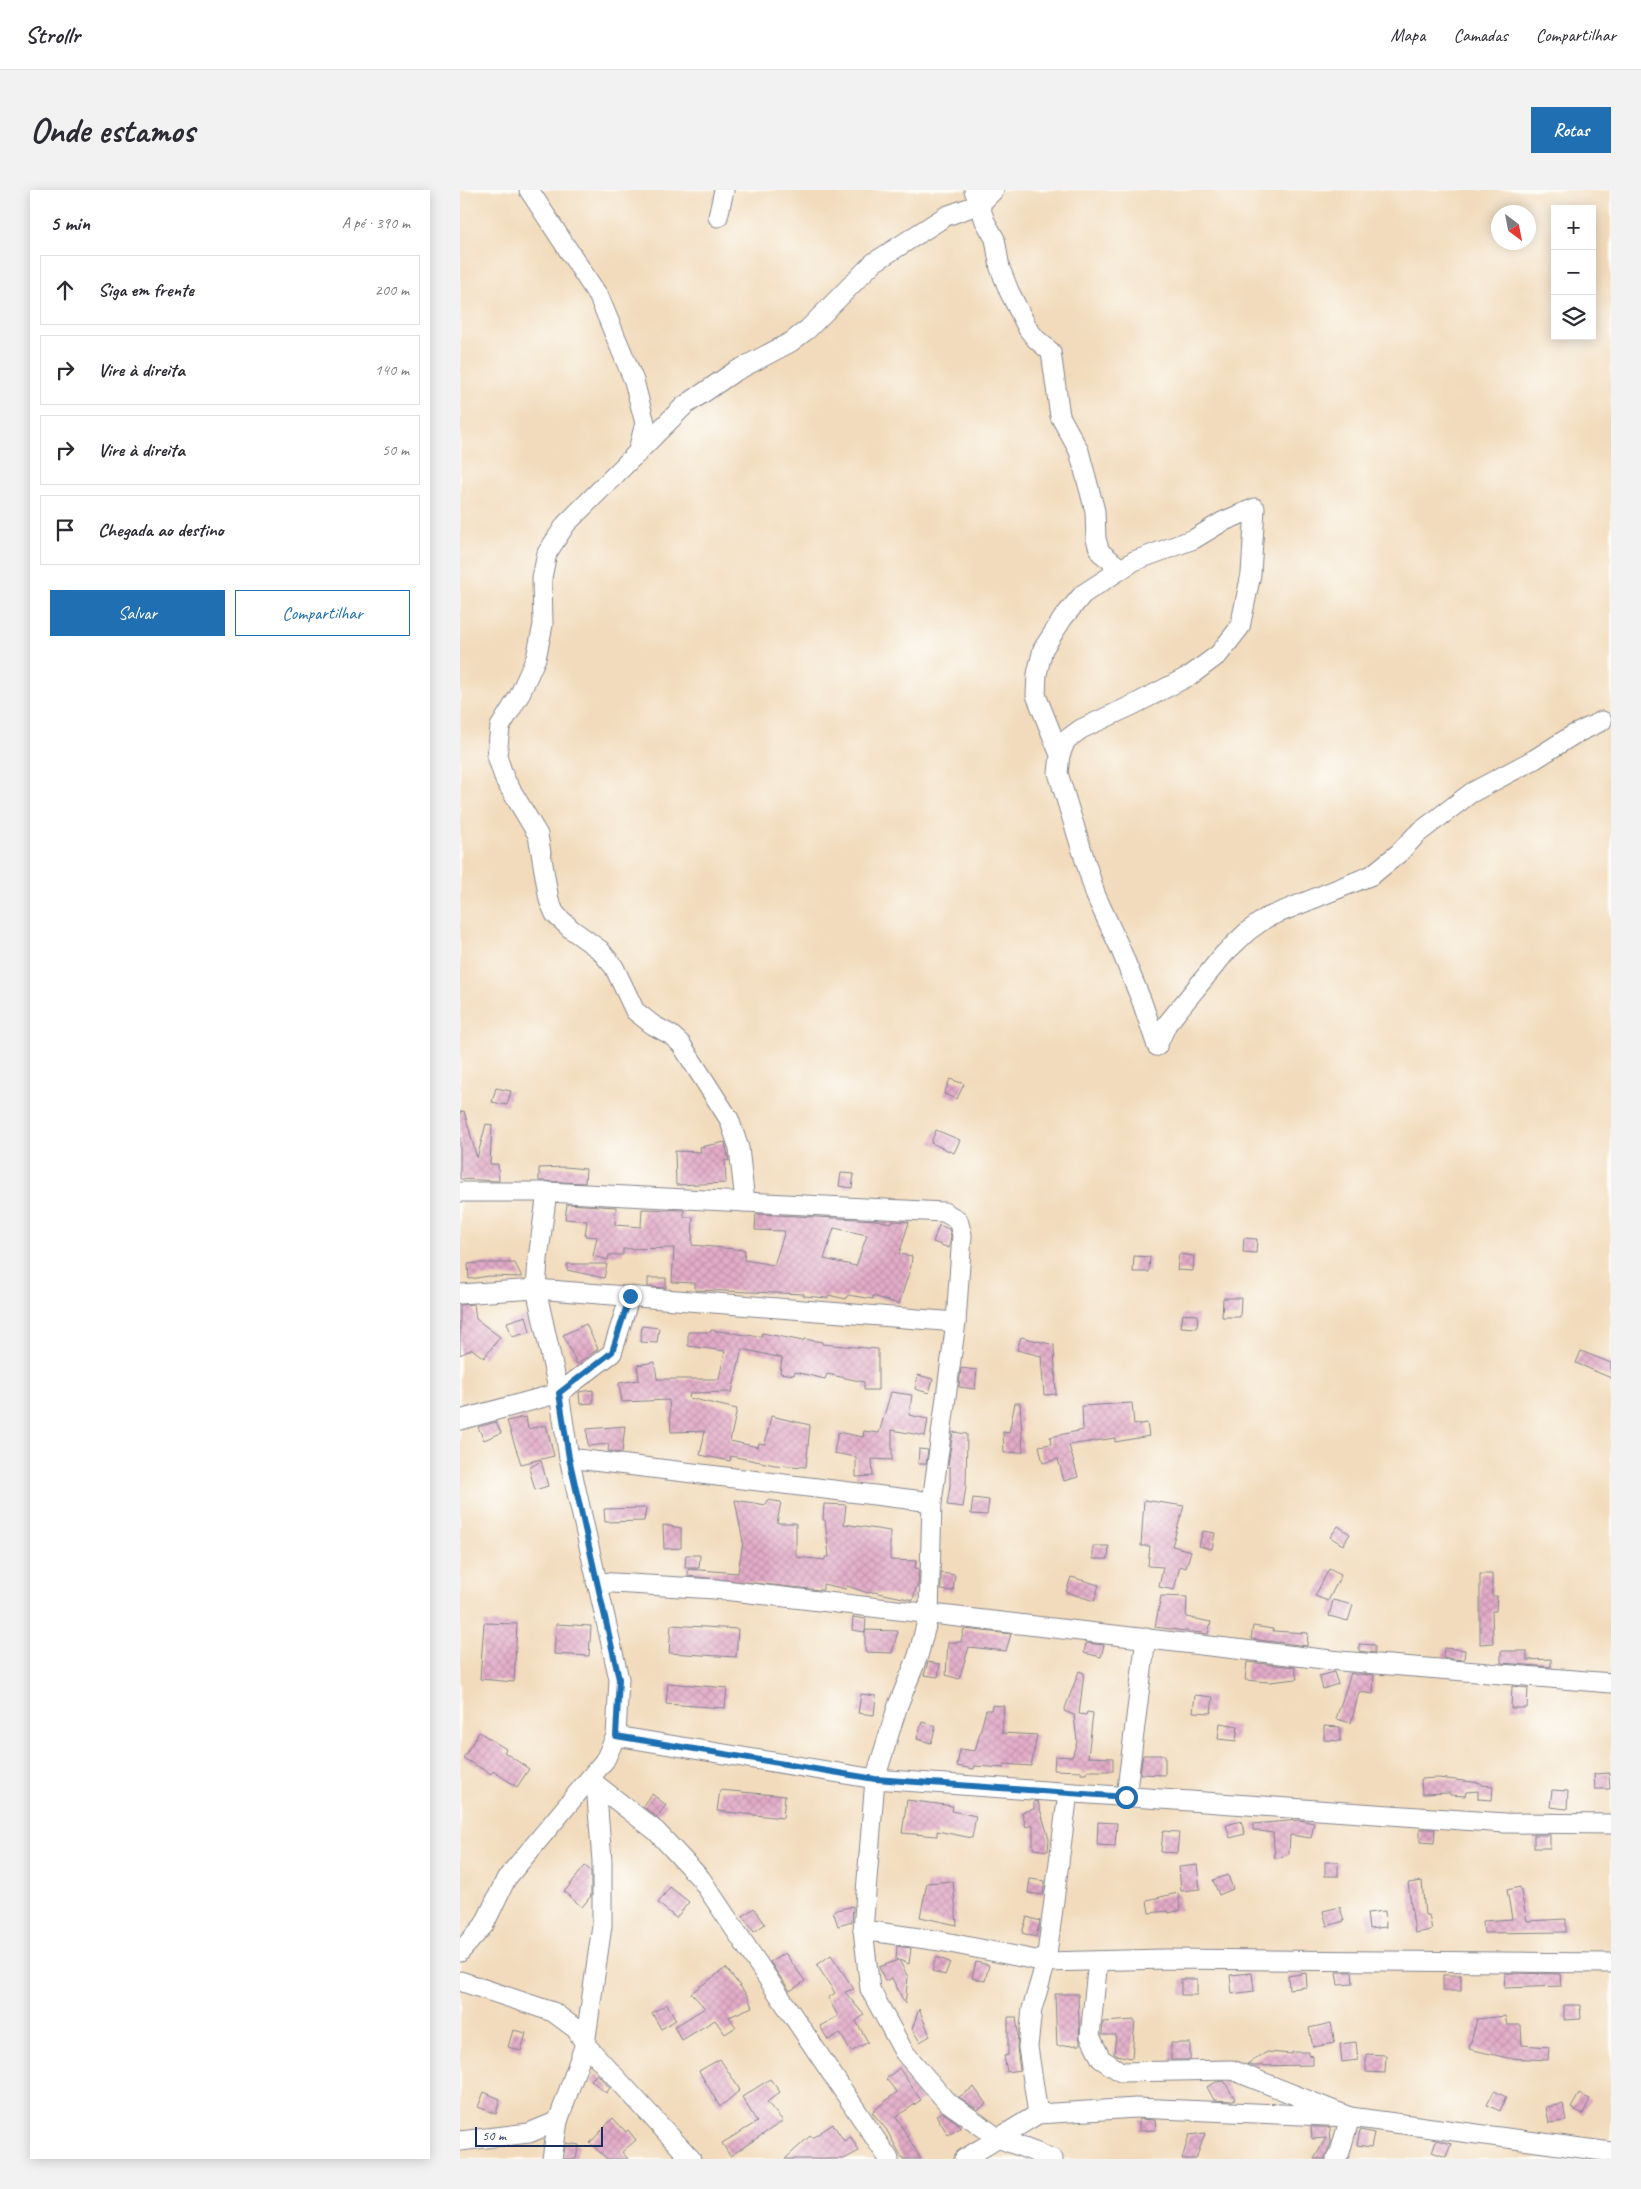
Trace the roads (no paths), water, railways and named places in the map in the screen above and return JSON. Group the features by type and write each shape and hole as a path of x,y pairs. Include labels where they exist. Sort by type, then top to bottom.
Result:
{"street":[{"path":"528,190 599,297 634,381 645,423 636,455"},
{"path":"718,218 724,190"},
{"path":"745,1202 739,1148 729,1118 681,1044 635,1011 614,967 600,950 571,929 555,914 549,900 538,835 505,780 498,756 500,727 519,696 536,658 543,624 542,578 547,553 566,524 684,406 734,372 791,342 802,334 873,263 977,197 994,190"},
{"path":"977,197 985,221 995,239 1000,268 1009,291 1028,329 1051,352 1060,416 1079,451 1095,511 1096,539 1100,552 1121,569"},
{"path":"1060,755 1036,695 1037,674 1043,649 1063,618 1083,594 1134,561 1194,539 1222,522 1255,508 1251,574 1240,627 1219,654 1191,675 1081,729 1066,740 1060,755 1058,773 1096,896 1124,957 1157,1046 1167,1024 1224,954 1248,931 1266,918 1372,875 1399,853 1417,834 1471,793 1535,759 1573,735 1602,721"},
{"path":"460,1192 547,1192 944,1212 958,1220 962,1235 956,1322 932,1502 929,1614 918,1656 898,1705 875,1779 864,1930 870,1989 904,2052 946,2101 998,2138 1053,2159"},
{"path":"460,1952 484,1925 506,1879 592,1782 616,1736 619,1679 569,1458 559,1393 536,1289 538,1258 547,1192"},
{"path":"460,1294 536,1289 956,1322"},
{"path":"460,1420 559,1393 612,1352 630,1296"},
{"path":"569,1458 932,1502"},
{"path":"596,1582 715,1589 1340,1661 1611,1683"},
{"path":"1126,1797 1146,1638"},
{"path":"616,1736 875,1779 1506,1823 1611,1824"},
{"path":"552,2159 558,2121 585,2044 602,1926 602,1861 592,1782"},
{"path":"592,1782 656,1831 700,1879 889,2159"},
{"path":"1038,2114 1028,2047 1032,2009 1046,1962 1068,1793"},
{"path":"864,1930 940,1940 1046,1962 1165,1959 1611,1963"},
{"path":"1098,1961 1090,2036 1100,2059 1121,2072 1232,2070 1350,2117"},
{"path":"460,1982 553,2012 576,2029 585,2044 692,2159"},
{"path":"964,2159 1038,2114 1136,2108 1350,2117 1611,2152"},
{"path":"1336,2159 1340,2152 1350,2117"},
{"path":"460,2141 529,2133 558,2121"}]}
